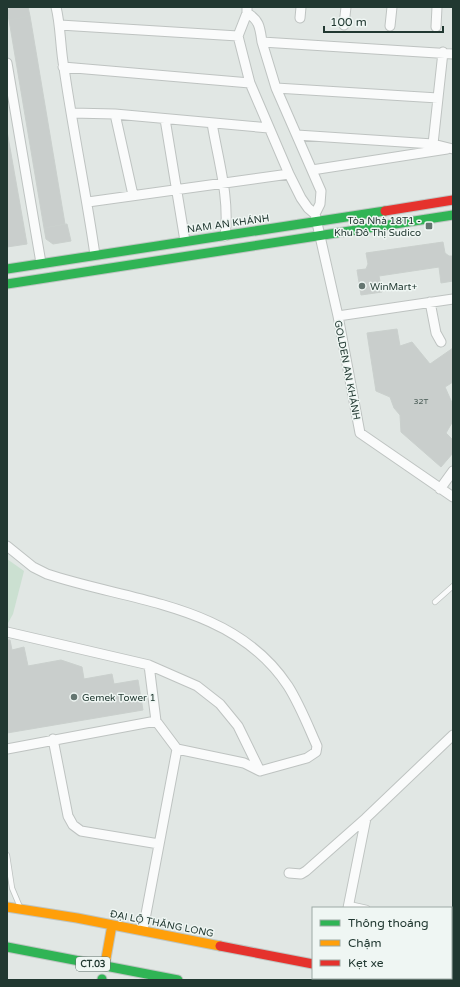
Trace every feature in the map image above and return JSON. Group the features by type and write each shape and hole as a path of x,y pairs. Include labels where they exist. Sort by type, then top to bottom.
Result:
{"main road":[{"name":"NAM AN KHÁNH","path":"10,268 225,236 316,217 453,200"},
{"path":"10,268 11,283 453,215"},
{"path":"7,897 20,908"},
{"name":"ĐẠI LỘ THĂNG LONG","path":"7,907 143,930 312,964"},
{"path":"105,964 112,925"},
{"name":"CT.03","path":"7,947 178,980"}],"street":[{"path":"56,7 60,25 63,67 72,113 74,136 88,202 95,255"},
{"path":"300,18 301,7"},
{"path":"344,25 346,7"},
{"path":"390,26 392,7"},
{"path":"436,26 437,7"},
{"path":"247,10 259,23 262,42 276,88 320,191 320,204 316,217 301,198 289,174 250,83 238,36 247,10"},
{"path":"60,25 238,36"},
{"path":"262,42 443,52 453,54"},
{"path":"434,144 443,52"},
{"path":"7,63 41,263"},
{"path":"63,67 250,83"},
{"path":"276,88 438,98"},
{"path":"72,113 116,114 269,128"},
{"path":"116,114 133,195"},
{"path":"165,119 178,188 185,241"},
{"path":"212,123 222,183 227,199 227,222 225,236"},
{"path":"297,135 434,144 452,149"},
{"path":"312,170 452,149"},
{"path":"88,202 178,188 289,174"},
{"name":"GOLDEN AN KHÁNH","path":"316,217 338,316 360,433 453,497"},
{"path":"338,316 453,299"},
{"path":"430,302 436,333 441,342"},
{"path":"440,489 453,471"},
{"path":"7,546 33,567 47,574 168,606 207,620 236,635 264,659 287,685 317,746 316,752 307,758 260,771 244,763 177,749 156,721 149,665"},
{"path":"7,632 149,665 197,686 220,704 238,726 260,771"},
{"path":"7,748 156,721"},
{"path":"289,873 301,874 306,871 366,818 453,735"},
{"path":"53,739 68,816 73,825 81,831 159,844"},
{"path":"143,930 177,749"},
{"path":"348,906 366,818"}],"lane":[{"path":"435,602 453,586"},
{"path":"7,855 12,888 20,908"}],"green space":[{"path":"7,559 24,571 13,614 8,623"}],"building":[{"path":"10,7 28,7 30,16 9,20 7,11"},
{"path":"30,16 65,224 44,228 9,20"},
{"path":"7,131 27,244 7,247"},
{"path":"67,224 71,241 53,244 46,239 44,228"},
{"path":"443,242 445,253 449,256 453,256 453,281 441,283 439,267 379,276 382,292 361,295 357,270 366,269 368,264 366,253"},
{"path":"397,329 400,346 412,342 430,364 453,348 453,382 445,387 453,405 453,421 446,433 453,440 453,453 441,467 401,432 400,415 394,408 390,397 376,391 367,333"},
{"name":"Gemek Tower 1","path":"7,640 10,640 12,650 24,647 28,666 61,660 82,667 84,679 112,674 114,684 138,680 143,710 7,733"}],"traffic: fast":[{"path":"7,269 385,211"},
{"path":"7,284 453,215"},
{"path":"7,947 178,980"}],"traffic: slow":[{"path":"7,907 77,918 220,946"},
{"path":"105,964 112,925"},
{"path":"389,979 394,980"}],"traffic: jam":[{"path":"385,211 453,200"},
{"path":"220,946 312,964"}],"place":[{"name":"Tòa Nhà 18T1 - Khu Đô Thị Sudico","path":"429,226"},
{"name":"WinMart+","path":"362,286"},
{"name":"Gemek Tower 1","path":"74,697"}]}
